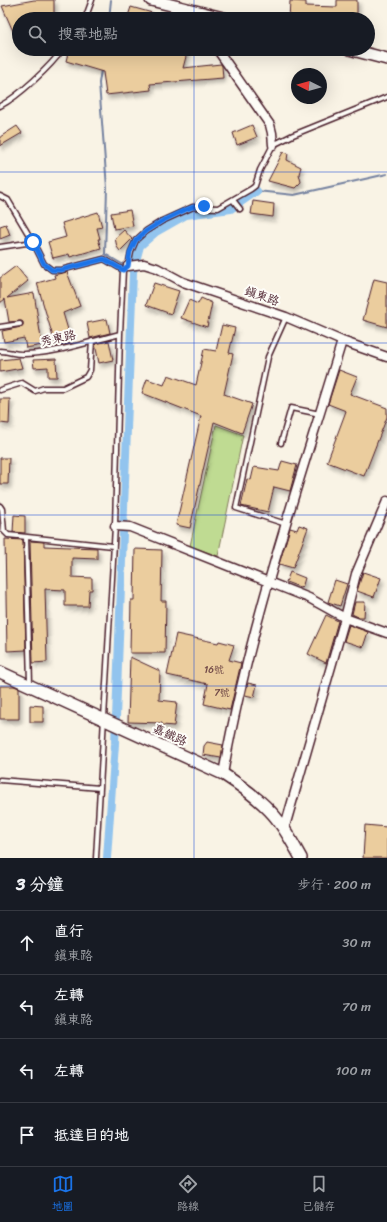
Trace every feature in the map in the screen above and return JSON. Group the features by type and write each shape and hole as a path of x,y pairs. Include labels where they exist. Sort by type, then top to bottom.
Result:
{"street":[{"path":"151,0 185,12"},
{"path":"222,56 270,125 274,145"},
{"path":"375,56 387,59"},
{"name":"鎮東路","path":"126,268 144,264 157,268 183,282 286,317 342,341 387,357"},
{"path":"223,774 241,684 286,525 342,341"},
{"path":"284,830 345,618 356,574 387,501"},
{"path":"118,526 130,527 270,582 309,598 345,618 387,633"},
{"name":"嘉鐵路","path":"0,672 223,774 247,790 271,812 301,858"}],"lane":[{"path":"88,12 92,0"},
{"path":"0,106 10,101 50,65 57,56"},
{"path":"96,858 106,721 114,546 118,526 120,334 126,268 130,252 136,240 146,231 162,221 193,207 218,208 255,186 260,170 274,145 293,134 387,97"},
{"path":"0,196 8,200 44,264 52,270 61,270 104,259 126,268"},
{"path":"233,200 240,210"},
{"path":"0,247 33,242"},
{"path":"286,317 268,357 236,508 286,525"},
{"path":"0,327 20,324"},
{"name":"秀東路","path":"0,351 23,354 50,352 120,334"},
{"path":"0,390 22,383 35,391 44,388 63,388 86,377 90,370 92,341"},
{"path":"281,443 291,408 320,414"},
{"path":"0,506 2,509 4,531 8,535 114,546"},
{"path":"26,537 30,686"},
{"path":"0,780 100,788"}],"green space":[{"path":"216,425 243,435 218,556 190,546"}],"building":[{"path":"34,0 54,0 54,12 12,12 12,29 2,6"},
{"path":"337,0 357,0 357,12 289,12 290,1 306,2 306,6 337,7"},
{"path":"131,7 149,12 129,12"},
{"path":"67,56 186,56 183,68 221,64 223,78 150,84 151,90 106,95 103,72 66,61"},
{"path":"252,125 257,137 237,145 233,133"},
{"path":"17,126 22,133 0,146 0,137"},
{"path":"283,152 288,153 287,160 301,167 299,174 301,182 295,188 268,181"},
{"path":"253,201 274,204 273,217 251,214"},
{"path":"130,210 133,226 114,229 111,213"},
{"path":"98,212 102,227 97,228 101,248 70,257 69,254 53,258 48,242 66,237 62,223"},
{"path":"6,224 10,235 0,239 0,226"},
{"path":"124,230 132,239 120,251 117,247 115,238"},
{"path":"16,266 28,281 7,298 34,293 42,345 26,348 24,338 4,342 2,331 21,327 23,325 23,322 21,321 9,322 5,299 0,303 0,278"},
{"path":"67,272 80,306 63,313 72,343 56,347 37,283 55,278 54,275"},
{"path":"374,279 387,282 387,327 363,320"},
{"path":"154,283 179,291 171,314 146,305"},
{"path":"201,298 212,303 207,327 181,318 189,300 198,304"},
{"path":"107,319 110,333 90,338 87,323"},
{"path":"222,325 235,328 229,353 233,354 224,394 252,404 242,433 214,422 190,528 176,525 201,416 142,393 147,379 164,385 168,375 196,385 204,349 216,351"},
{"path":"109,341 113,360 99,363 95,344"},
{"path":"19,358 22,368 0,372 0,360"},
{"path":"56,359 57,377 48,377 48,367 34,368 33,360"},
{"path":"339,370 357,377 350,394 387,408 387,417 364,476 327,462 346,411 328,404"},
{"path":"0,399 10,399 9,424 0,423"},
{"path":"0,458 9,458 8,484 0,484"},
{"path":"282,461 297,465 290,491 274,487 268,512 241,506 247,479 251,480 254,467 279,471"},
{"path":"14,515 25,516 25,533 13,532"},
{"path":"299,525 308,528 293,568 279,564 290,528 297,530"},
{"path":"5,539 23,540 26,650 7,651"},
{"path":"30,541 44,542 44,546 97,548 97,559 72,558 72,577 92,578 92,590 89,590 88,606 65,606 65,590 45,589 47,662 33,663"},
{"path":"135,549 162,550 161,601 166,601 165,653 130,653 131,600 134,600"},
{"path":"290,572 305,578 302,588 286,582"},
{"path":"363,572 381,578 374,597 357,591"},
{"path":"335,580 347,584 340,606 328,602"},
{"path":"355,602 365,602 364,617 358,617 352,614"},
{"path":"326,615 338,621 326,663 308,654"},
{"path":"349,625 368,632 363,647 344,641"},
{"path":"176,634 234,645 229,660 241,663 230,710 204,704 208,684 167,675"},
{"path":"130,657 160,671 159,700 177,702 174,726 162,725 162,723 128,722"},
{"path":"248,683 257,685 254,697 245,695"},
{"path":"0,686 14,686 19,688 19,719 0,719"},
{"path":"30,705 43,706 43,722 30,722"},
{"path":"207,742 223,745 221,758 203,755 204,746"},
{"path":"365,825 387,827 387,858 363,858"}],"waterway":[{"path":"110,12 111,0"},
{"path":"101,70 99,83 107,188 105,254 122,264 125,264"},
{"path":"257,191 294,195 387,174"},
{"path":"107,858 115,744 133,272 140,246 156,232 186,215 231,209 257,191"}],"route":[{"path":"33,242 44,264 52,270 61,270 104,259 123,270 128,266 130,252 136,240 146,231 162,221 185,210 193,207 204,206"}]}
